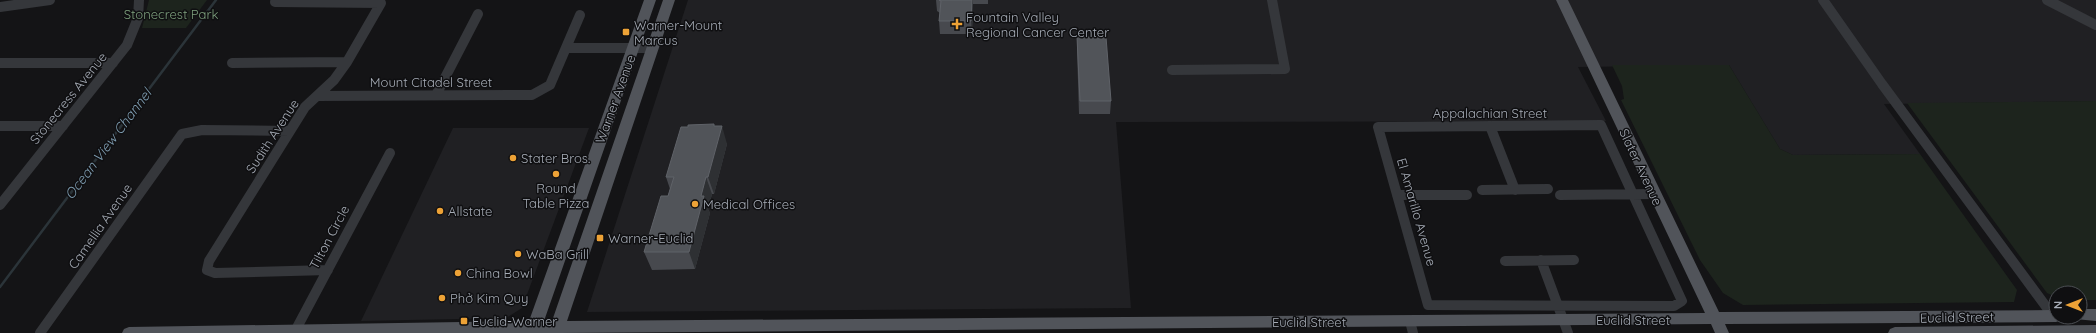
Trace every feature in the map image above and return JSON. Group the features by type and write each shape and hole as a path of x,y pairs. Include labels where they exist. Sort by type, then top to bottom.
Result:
{"main road":[{"name":"Warner Avenue","path":"533,330 618,95 650,0"},
{"name":"Warner Avenue","path":"556,330 669,0"},
{"name":"Slater Avenue","path":"1562,0 1722,333"},
{"path":"618,95 621,104 616,124 617,128 624,131"},
{"name":"Euclid Street","path":"129,333 1566,326 1716,319 2048,316"},
{"path":"1936,317 1946,332"},
{"name":"Euclid Street","path":"1895,333 2096,331"}],"street":[{"path":"0,7 50,0"},
{"name":"Stonecress Avenue","path":"2,200 113,63 135,30 139,0"},
{"path":"1172,70 1286,69 1272,0"},
{"path":"1823,0 1882,84 2048,307"},
{"path":"2048,0 2096,25"},
{"name":"Sudith Avenue","path":"275,2 381,3 347,62 334,80 306,107 290,131 209,261 207,270 215,273 328,270"},
{"path":"436,95 478,14"},
{"path":"580,15 566,48 652,48"},
{"name":"Mount Citadel Street","path":"317,96 532,95 544,90 550,85 566,48"},
{"path":"232,63 347,62"},
{"path":"0,63 113,63"},
{"name":"Appalachian Street","path":"1378,126 1601,125 1634,194"},
{"path":"0,126 63,126"},
{"name":"El Amarillo Avenue","path":"1378,126 1428,305 1558,305"},
{"path":"1490,126 1515,190"},
{"name":"Camellia Avenue","path":"40,333 182,134 202,130 290,131"},
{"name":"Tilton Circle","path":"294,332 390,153"},
{"path":"1482,190 1548,189"},
{"path":"1558,305 1674,306 1682,301 1634,194"},
{"path":"1560,195 1654,194"},
{"path":"1397,195 1467,195"},
{"path":"1540,260 1566,326"},
{"path":"1505,261 1574,260"}],"shaded area":[{"path":"688,0 2096,0 2096,101 1884,104 1920,154 1793,155 1780,149 1729,65 1578,67 1606,121 1116,122 1131,308 587,312"},
{"path":"453,128 589,128 522,308 506,318 361,321"}],"green space":[{"name":"Stonecrest Park","path":"149,0 207,0 186,28 142,28"},
{"path":"1612,65 1729,65 1780,149 1793,155 1920,154 2017,290 2014,302 1743,305 1723,293 1700,260 1621,100 1624,99 1622,86"},
{"path":"2096,101 2096,300 2088,300 2088,285 2048,285 2047,293 1907,103"}],"building":[{"path":"939,0 972,0 971,21 939,21 941,1"},
{"path":"1077,37 1106,37 1111,101 1080,101"},
{"name":"Medical Offices","path":"714,124 714,126 722,126 708,177 706,177 701,196 704,196 689,252 644,252 661,196 668,196 674,177 666,177 681,127 688,127 688,125"}],"waterway":[{"name":"Ocean View Channel","path":"0,287 216,0"}],"place":[{"name":"Fountain Valley Regional Cancer Center","path":"957,24"},
{"name":"Warner-Mount Marcus","path":"626,32"},
{"name":"Stater Bros.","path":"513,158"},
{"name":"Round Table Pizza","path":"556,174"},
{"name":"Medical Offices","path":"695,204"},
{"name":"Allstate","path":"440,211"},
{"name":"Warner-Euclid","path":"600,238"},
{"name":"WaBa Grill","path":"518,254"},
{"name":"China Bowl","path":"458,273"},
{"name":"Phở Kim Quy","path":"442,298"},
{"name":"Euclid-Warner","path":"464,321"}]}
